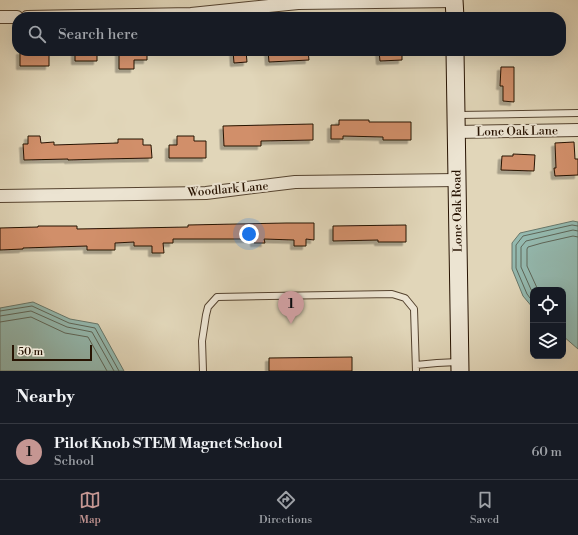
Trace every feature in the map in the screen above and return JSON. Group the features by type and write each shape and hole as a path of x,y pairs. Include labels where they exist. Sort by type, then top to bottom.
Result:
{"main road":[{"name":"Lone Oak Road","path":"455,56 460,367"}],"street":[{"path":"209,12 298,2 455,6"},
{"path":"0,17 12,17"},
{"name":"Lone Oak Lane","path":"456,132 578,130"},
{"name":"Woodlark Lane","path":"0,196 206,193 296,182 457,180"}],"lane":[{"path":"456,115 578,113"},
{"path":"203,371 202,341 206,315 208,307 216,297 392,294 405,298 414,309 416,368 437,363 460,367"}],"water":[{"path":"573,221 578,222 578,349 566,339 566,287 530,287 530,304 523,296 512,269 512,243 520,233"},
{"path":"33,302 70,319 98,324 124,371 0,371 0,308"}],"building":[{"path":"20,56 49,56 49,66 20,66"},
{"path":"75,56 97,56 97,61 75,61"},
{"path":"119,56 147,56 147,60 134,60 134,69 119,69"},
{"path":"233,56 246,56 247,62 234,63"},
{"path":"268,56 309,56 309,60 269,62"},
{"path":"380,56 402,56 402,60 380,61"},
{"path":"501,67 514,67 514,102 503,101 503,86 500,86"},
{"path":"339,120 411,122 411,140 383,140 383,137 343,136 343,139 331,139 331,125 339,125"},
{"path":"313,124 313,140 261,141 261,146 224,146 223,126"},
{"path":"28,136 40,136 41,143 54,142 54,145 118,143 118,139 143,139 143,145 151,145 152,158 24,160 23,144 28,144"},
{"path":"177,136 194,136 194,141 206,141 206,158 169,158 169,145 177,145"},
{"path":"574,142 575,159 578,159 578,175 555,176 555,143"},
{"path":"513,154 535,155 534,171 501,170 502,156 513,156"},
{"path":"314,223 314,240 306,239 306,246 294,246 294,240 264,239 265,243 254,243 254,239 173,239 173,243 163,243 164,253 152,253 152,246 134,246 134,242 115,243 115,250 87,250 87,246 0,250 0,228 77,226 77,229"},
{"path":"406,225 406,242 378,242 378,240 333,241 333,226"},
{"path":"352,357 352,371 269,371 269,358"}],"place":[{"name":"Pilot Knob STEM Magnet School","path":"291,324"}]}
